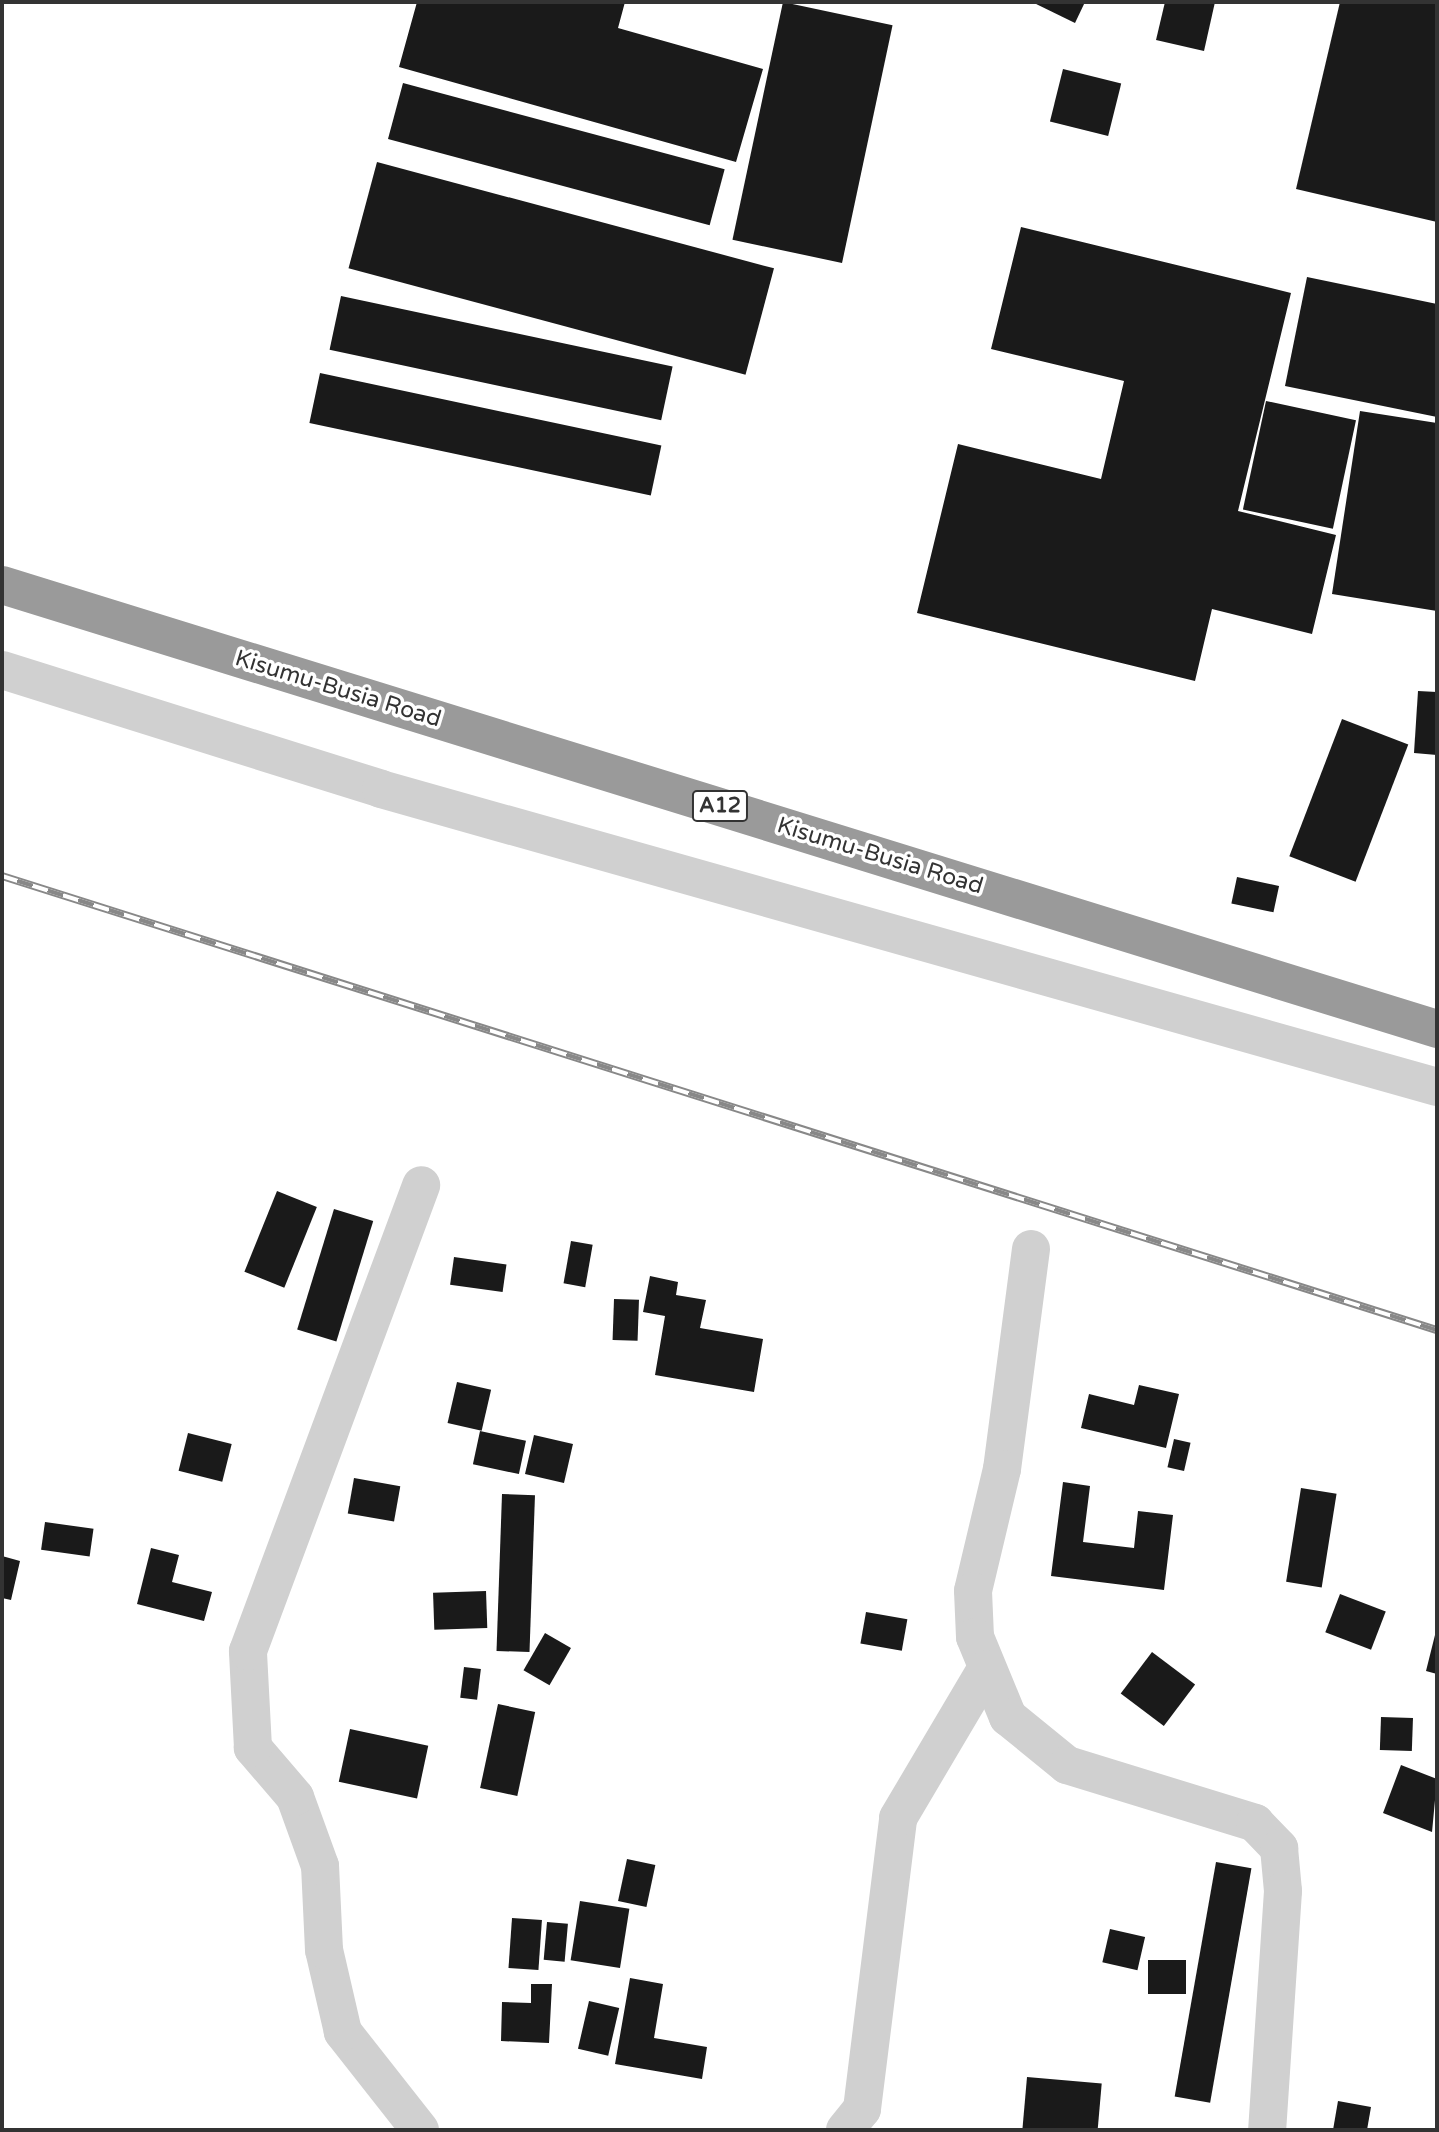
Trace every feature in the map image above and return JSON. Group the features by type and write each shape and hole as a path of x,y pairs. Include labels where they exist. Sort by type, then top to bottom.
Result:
{"highway":[{"name":"Kisumu-Busia Road","path":"2,585 1437,1029"}],"street":[{"path":"2,670 381,789 1437,1087"},
{"path":"421,1185 248,1651 253,1748 295,1797 320,1866 324,1950 343,2032 421,2130"},
{"path":"1031,1249 1002,1469 973,1591 975,1637 1008,1717 1067,1765 1255,1823 1279,1848 1283,1891 1267,2130"},
{"path":"845,2130 862,2109 898,1818 986,1669"}],"building":[{"path":"417,2 625,2 618,28 763,69 736,162 399,67"},
{"path":"783,2 893,25 842,263 732,240"},
{"path":"1032,2 1085,2 1075,23"},
{"path":"1165,2 1215,2 1204,51 1156,40"},
{"path":"1340,2 1437,2 1437,222 1296,189"},
{"path":"1063,69 1121,84 1108,136 1050,121"},
{"path":"403,83 725,169 710,225 388,139"},
{"path":"377,162 774,268 746,375 349,268"},
{"path":"1021,227 1291,293 1238,511 1336,535 1312,634 1212,609 1195,681 917,613 958,444 1101,479 1124,381 991,349"},
{"path":"1307,277 1437,304 1437,417 1285,386"},
{"path":"341,296 673,366 661,420 330,350"},
{"path":"320,373 661,446 651,495 309,423"},
{"path":"1266,401 1356,420 1333,529 1243,510"},
{"path":"1360,411 1437,423 1437,611 1332,594"},
{"path":"1418,691 1437,692 1437,755 1414,753"},
{"path":"1342,719 1408,744 1356,882 1289,856"},
{"path":"1237,877 1279,886 1273,912 1231,903"},
{"path":"277,1191 317,1207 284,1288 244,1272"},
{"path":"334,1209 373,1221 336,1341 297,1329"},
{"path":"571,1241 593,1245 585,1287 564,1283"},
{"path":"454,1257 506,1264 503,1292 450,1285"},
{"path":"650,1276 678,1282 676,1295 706,1300 700,1328 763,1339 754,1392 655,1375 665,1316 643,1312"},
{"path":"614,1299 639,1300 638,1341 613,1340"},
{"path":"457,1382 491,1390 482,1431 448,1423"},
{"path":"1139,1385 1179,1394 1166,1448 1081,1428 1089,1394 1134,1405"},
{"path":"480,1431 526,1441 519,1474 473,1464"},
{"path":"188,1433 232,1444 222,1482 179,1471"},
{"path":"534,1435 573,1444 564,1483 525,1474"},
{"path":"1174,1439 1191,1443 1184,1471 1167,1467"},
{"path":"354,1478 400,1486 394,1522 348,1513"},
{"path":"1063,1482 1090,1486 1083,1542 1134,1548 1138,1511 1173,1515 1164,1590 1051,1576"},
{"path":"1301,1488 1337,1494 1322,1587 1286,1582"},
{"path":"502,1494 535,1495 530,1652 497,1651"},
{"path":"45,1522 94,1529 90,1557 41,1550"},
{"path":"151,1548 179,1555 172,1582 212,1592 204,1621 137,1604"},
{"path":"2,1556 20,1561 11,1600 2,1598"},
{"path":"486,1591 487,1628 434,1630 433,1593"},
{"path":"1340,1594 1386,1612 1371,1650 1325,1632"},
{"path":"866,1612 907,1619 902,1651 860,1644"},
{"path":"1437,1631 1437,1674 1426,1671"},
{"path":"545,1633 571,1648 549,1685 524,1670"},
{"path":"1152,1652 1195,1684 1164,1726 1121,1694"},
{"path":"464,1667 481,1669 477,1700 460,1698"},
{"path":"498,1704 535,1712 517,1796 480,1788"},
{"path":"1381,1717 1413,1718 1412,1751 1380,1750"},
{"path":"350,1729 428,1746 417,1798 339,1782"},
{"path":"1401,1765 1437,1779 1432,1832 1383,1813"},
{"path":"627,1859 655,1865 646,1907 618,1901"},
{"path":"1216,1862 1251,1868 1210,2103 1175,2096"},
{"path":"580,1901 629,1909 620,1968 571,1960"},
{"path":"512,1918 542,1920 538,1970 509,1968"},
{"path":"547,1922 568,1924 565,1962 544,1960"},
{"path":"1110,1929 1145,1937 1137,1970 1102,1962"},
{"path":"1148,1960 1186,1960 1186,1994 1148,1994"},
{"path":"630,1978 663,1984 654,2038 707,2047 702,2079 615,2064"},
{"path":"531,1984 552,1984 549,2043 501,2041 502,2002 531,2003"},
{"path":"589,2001 619,2008 608,2056 578,2049"},
{"path":"1027,2077 1102,2084 1098,2130 1022,2130"},
{"path":"1338,2101 1371,2107 1367,2130 1333,2130"}],"railway":[{"path":"2,876 1437,1330"}]}
